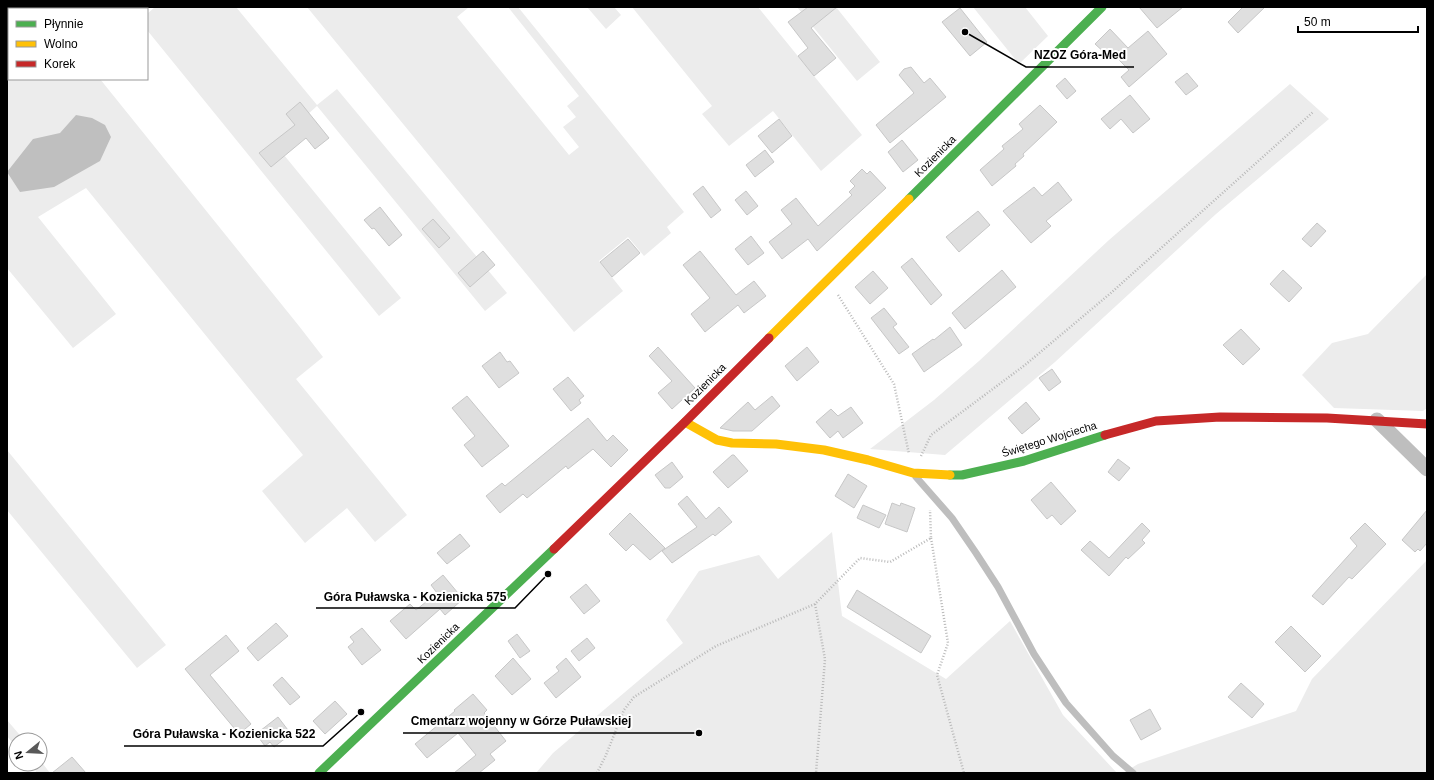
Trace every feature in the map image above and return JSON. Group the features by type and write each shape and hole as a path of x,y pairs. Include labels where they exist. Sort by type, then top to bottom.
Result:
{"main road":[{"name":"Kozienicka","path":"319,773 685,422 1102,7"},
{"name":"Świętego Wojciecha","path":"685,422 717,440 732,443 776,444 824,450 868,460 913,473 962,475 1024,461 1123,429 1156,421 1220,417 1327,418 1427,424"}],"street":[{"path":"1377,420 1427,469"}],"lane":[{"path":"913,473 952,518 976,553 998,587 1034,654 1066,703 1113,756 1133,773"}],"path":[{"path":"913,473 931,435 1025,365 1112,292 1313,112"},
{"path":"828,279 894,384 913,473"},
{"path":"929,493 931,538 948,643 937,675 964,773"},
{"path":"597,773 624,710 634,697 716,646 815,604 860,558 890,562 931,538"},
{"path":"815,604 825,659 816,773"}],"shaded area":[{"path":"155,7 236,7 317,105 337,89 507,293 485,311 317,106 275,144 401,298 379,316 148,31 148,13"},
{"path":"307,7 469,7 457,17 569,155 579,147 563,127 576,117 567,106 579,96 508,7 518,7 684,212 667,227 671,233 644,256 628,237 599,261 623,291 574,332"},
{"path":"587,7 614,7 621,15 606,29"},
{"path":"632,7 758,7 862,135 821,171 773,111 729,146 702,114 712,106"},
{"path":"797,7 836,7 880,62 857,81"},
{"path":"973,7 1025,7 1048,36 1019,64"},
{"path":"8,13 8,80 101,80 323,357 296,379 407,515 375,542 347,508 305,543 262,491 303,455 86,188 38,217 116,314 73,348 7,268"},
{"path":"1290,84 1329,119 1216,214 1055,362 945,455 870,449 934,400 979,361 1109,240"},
{"path":"76,115 92,118 105,125 111,137 100,161 54,187 20,192 7,172 33,139 60,133"},
{"path":"1427,274 1427,408 1423,411 1334,408 1302,375 1332,343 1368,334"},
{"path":"7,450 166,645 137,668 7,510"},
{"path":"832,532 842,616 946,679 1010,621 1063,715 1117,773 536,773 553,753 683,643 666,620 699,571 759,555 778,579"},
{"path":"1427,560 1427,773 1123,773 1138,764 1296,711 1312,679"},
{"path":"7,720 17,732 8,732 8,737"},
{"path":"48,770 50,773 36,772 48,772"}],"building":[{"path":"808,7 837,7 811,28 836,58 814,76 798,56 808,48 788,22"},
{"path":"1139,7 1183,7 1157,28"},
{"path":"1243,7 1265,7 1238,33 1228,22"},
{"path":"960,8 987,42 970,56 942,22"},
{"path":"1110,29 1128,48 1148,31 1167,54 1129,87 1121,77 1129,70 1110,51 1106,54 1095,44"},
{"path":"911,67 924,83 930,78 946,97 890,143 876,125 914,93 899,75 904,69"},
{"path":"1187,73 1198,86 1186,95 1175,82"},
{"path":"1065,78 1076,91 1067,99 1056,86"},
{"path":"1130,95 1150,119 1133,133 1121,119 1110,129 1101,119"},
{"path":"300,102 329,138 315,149 306,138 271,167 259,153 295,125 286,114"},
{"path":"1040,105 1057,122 1023,154 1024,156 1015,164 1016,166 992,186 980,170 1004,149 1002,146 1023,129 1019,124"},
{"path":"779,119 792,136 772,153 758,136"},
{"path":"902,140 918,160 903,172 888,152"},
{"path":"765,150 774,162 755,177 746,165"},
{"path":"862,169 867,174 870,171 886,188 817,251 808,239 782,259 769,242 792,224 781,210 796,198 818,226 852,195 849,192 855,186 850,181"},
{"path":"1058,182 1072,200 1046,221 1051,226 1031,243 1003,211 1034,187 1042,196"},
{"path":"703,186 721,210 711,218 693,194"},
{"path":"746,191 758,206 747,215 735,200"},
{"path":"380,207 402,235 389,246 374,228 372,229 364,220"},
{"path":"978,211 990,225 959,252 946,237"},
{"path":"433,219 450,238 439,248 422,229"},
{"path":"1317,223 1326,231 1311,247 1302,239"},
{"path":"751,236 764,253 748,265 735,249"},
{"path":"628,239 640,253 612,277 600,262"},
{"path":"483,251 495,265 470,287 458,273"},
{"path":"700,251 736,295 754,281 766,296 744,313 738,305 705,332 691,314 710,298 683,265"},
{"path":"912,258 942,295 931,305 901,267"},
{"path":"1002,270 1016,287 965,329 952,313"},
{"path":"1283,270 1302,288 1289,302 1270,284"},
{"path":"873,271 888,288 870,304 855,287"},
{"path":"884,308 897,324 893,327 909,347 899,354 871,318"},
{"path":"950,327 962,345 924,372 912,354 933,339 934,340"},
{"path":"1241,329 1260,349 1243,365 1223,345"},
{"path":"658,347 695,388 672,409 658,393 672,381 649,356"},
{"path":"807,347 819,362 797,381 785,366"},
{"path":"500,352 507,362 510,361 519,373 499,388 482,366"},
{"path":"1052,369 1061,382 1049,391 1039,378"},
{"path":"568,377 584,396 579,400 581,403 571,411 553,389"},
{"path":"467,396 509,446 482,467 464,445 475,436 452,408"},
{"path":"772,396 780,406 752,431 733,431 720,428 748,402 755,410"},
{"path":"1026,402 1040,419 1022,434 1008,418"},
{"path":"851,407 863,423 843,438 838,431 830,438 816,422 831,409 838,416"},
{"path":"588,418 607,441 613,435 628,450 611,467 593,449 568,469 566,466 527,498 523,494 500,513 486,496 502,483 505,486"},
{"path":"732,455 734,455 748,471 728,488 713,472"},
{"path":"1118,459 1130,468 1119,481 1108,472"},
{"path":"672,462 683,477 670,488 665,488 655,475"},
{"path":"848,474 867,486 854,508 835,496"},
{"path":"1051,482 1076,511 1061,525 1052,515 1047,519 1031,500"},
{"path":"687,496 706,519 719,507 732,522 715,536 713,534 672,563 662,551 697,527 678,504"},
{"path":"892,503 900,506 901,503 915,508 907,532 885,524"},
{"path":"863,505 886,515 879,528 857,518"},
{"path":"1427,510 1427,543 1420,551 1418,549 1415,552 1402,540"},
{"path":"630,513 665,548 650,560 633,544 626,551 609,534"},
{"path":"1142,523 1150,531 1142,540 1145,543 1128,559 1126,557 1109,576 1081,550 1090,541 1109,558"},
{"path":"1365,523 1386,544 1352,579 1349,577 1323,605 1312,596 1357,546 1350,538"},
{"path":"460,534 470,546 447,564 437,553"},
{"path":"443,575 463,599 445,615 440,609 406,639 390,621 410,604 416,610 437,593 431,585"},
{"path":"586,584 600,601 584,614 570,597"},
{"path":"857,590 931,636 921,653 847,607"},
{"path":"276,623 288,636 258,661 247,648"},
{"path":"1291,626 1321,656 1305,672 1275,642"},
{"path":"362,628 381,650 362,665 348,647 354,642 350,637"},
{"path":"517,634 530,651 520,658 508,641"},
{"path":"226,635 239,651 210,675 251,724 239,734 185,669"},
{"path":"587,638 595,648 579,661 571,651"},
{"path":"513,658 531,679 512,695 495,676"},
{"path":"566,658 581,677 556,698 544,683 559,671 556,667"},
{"path":"282,677 300,697 290,705 273,685"},
{"path":"1241,683 1264,704 1252,718 1228,697"},
{"path":"473,694 487,710 484,713 506,741 490,754 495,760 479,773 454,773 476,755 458,733 427,758 415,744"},
{"path":"335,701 347,714 325,734 313,721"},
{"path":"1150,709 1161,729 1141,740 1130,720"},
{"path":"278,717 291,734 274,747 270,742 265,746 256,734"},
{"path":"72,757 86,773 52,773"}],"traffic: fast":[{"path":"909,199 1102,7"},
{"path":"950,475 962,475 1024,461 1105,435"},
{"path":"319,773 554,549"}],"traffic: slow":[{"path":"769,338 909,199"},
{"path":"685,422 717,440 732,443 776,444 824,450 868,460 913,473 950,475"}],"traffic: jam":[{"path":"554,549 769,338"},
{"path":"1105,435 1156,421 1220,417 1327,418 1427,424"}],"place":[{"name":"NZOZ Góra-Med","path":"965,32"},
{"name":"Góra Puławska - Kozienicka 575","path":"548,574"},
{"name":"Góra Puławska - Kozienicka 522","path":"361,712"},
{"name":"Cmentarz wojenny w Górze Puławskiej","path":"699,733"}]}
